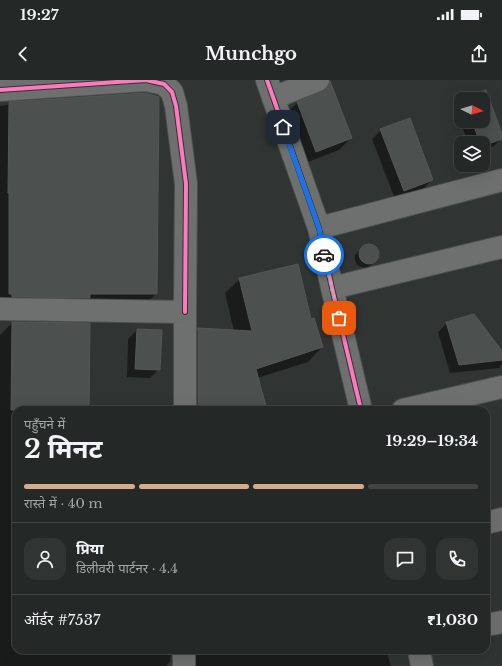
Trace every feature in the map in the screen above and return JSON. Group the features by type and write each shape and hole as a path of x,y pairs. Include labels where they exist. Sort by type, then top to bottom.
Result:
{"street":[{"path":"0,90 146,80 164,84 172,92 176,106 186,184 185,406"},
{"path":"318,80 270,89 319,228 360,406"},
{"path":"319,228 502,180"},
{"path":"332,288 502,247"},
{"path":"0,309 185,312"},
{"path":"421,406 502,387"},
{"path":"490,521 502,519"},
{"path":"490,624 502,622"},
{"path":"184,654 184,666"},
{"path":"420,654 422,666"}],"building":[{"path":"330,81 352,138 316,152 297,102 323,91 328,87"},
{"path":"145,93 159,97 157,294 90,294 90,298 12,297 12,294 9,294 9,102"},
{"path":"490,101 502,134 502,139 490,143 490,136 477,136 475,128 490,128"},
{"path":"410,118 433,180 404,191 380,129"},
{"path":"369,244 376,247 379,254 376,261 369,264 362,261 359,254 362,247"},
{"path":"298,264 311,319 314,318 323,347 256,369 266,406 198,406 198,328 252,331 239,278"},
{"path":"474,314 502,351 502,360 459,365 446,322"},
{"path":"12,322 90,323 89,406 12,406 11,410"},
{"path":"137,329 162,330 160,370 135,369"}],"cycle path":[{"path":"0,90 146,80 164,84 172,92 176,106 186,184 185,312"},
{"path":"267,80 319,228 360,406"}],"way so far":[{"path":"324,255 339,318"}],"route":[{"path":"283,127 319,228 324,255"}]}
